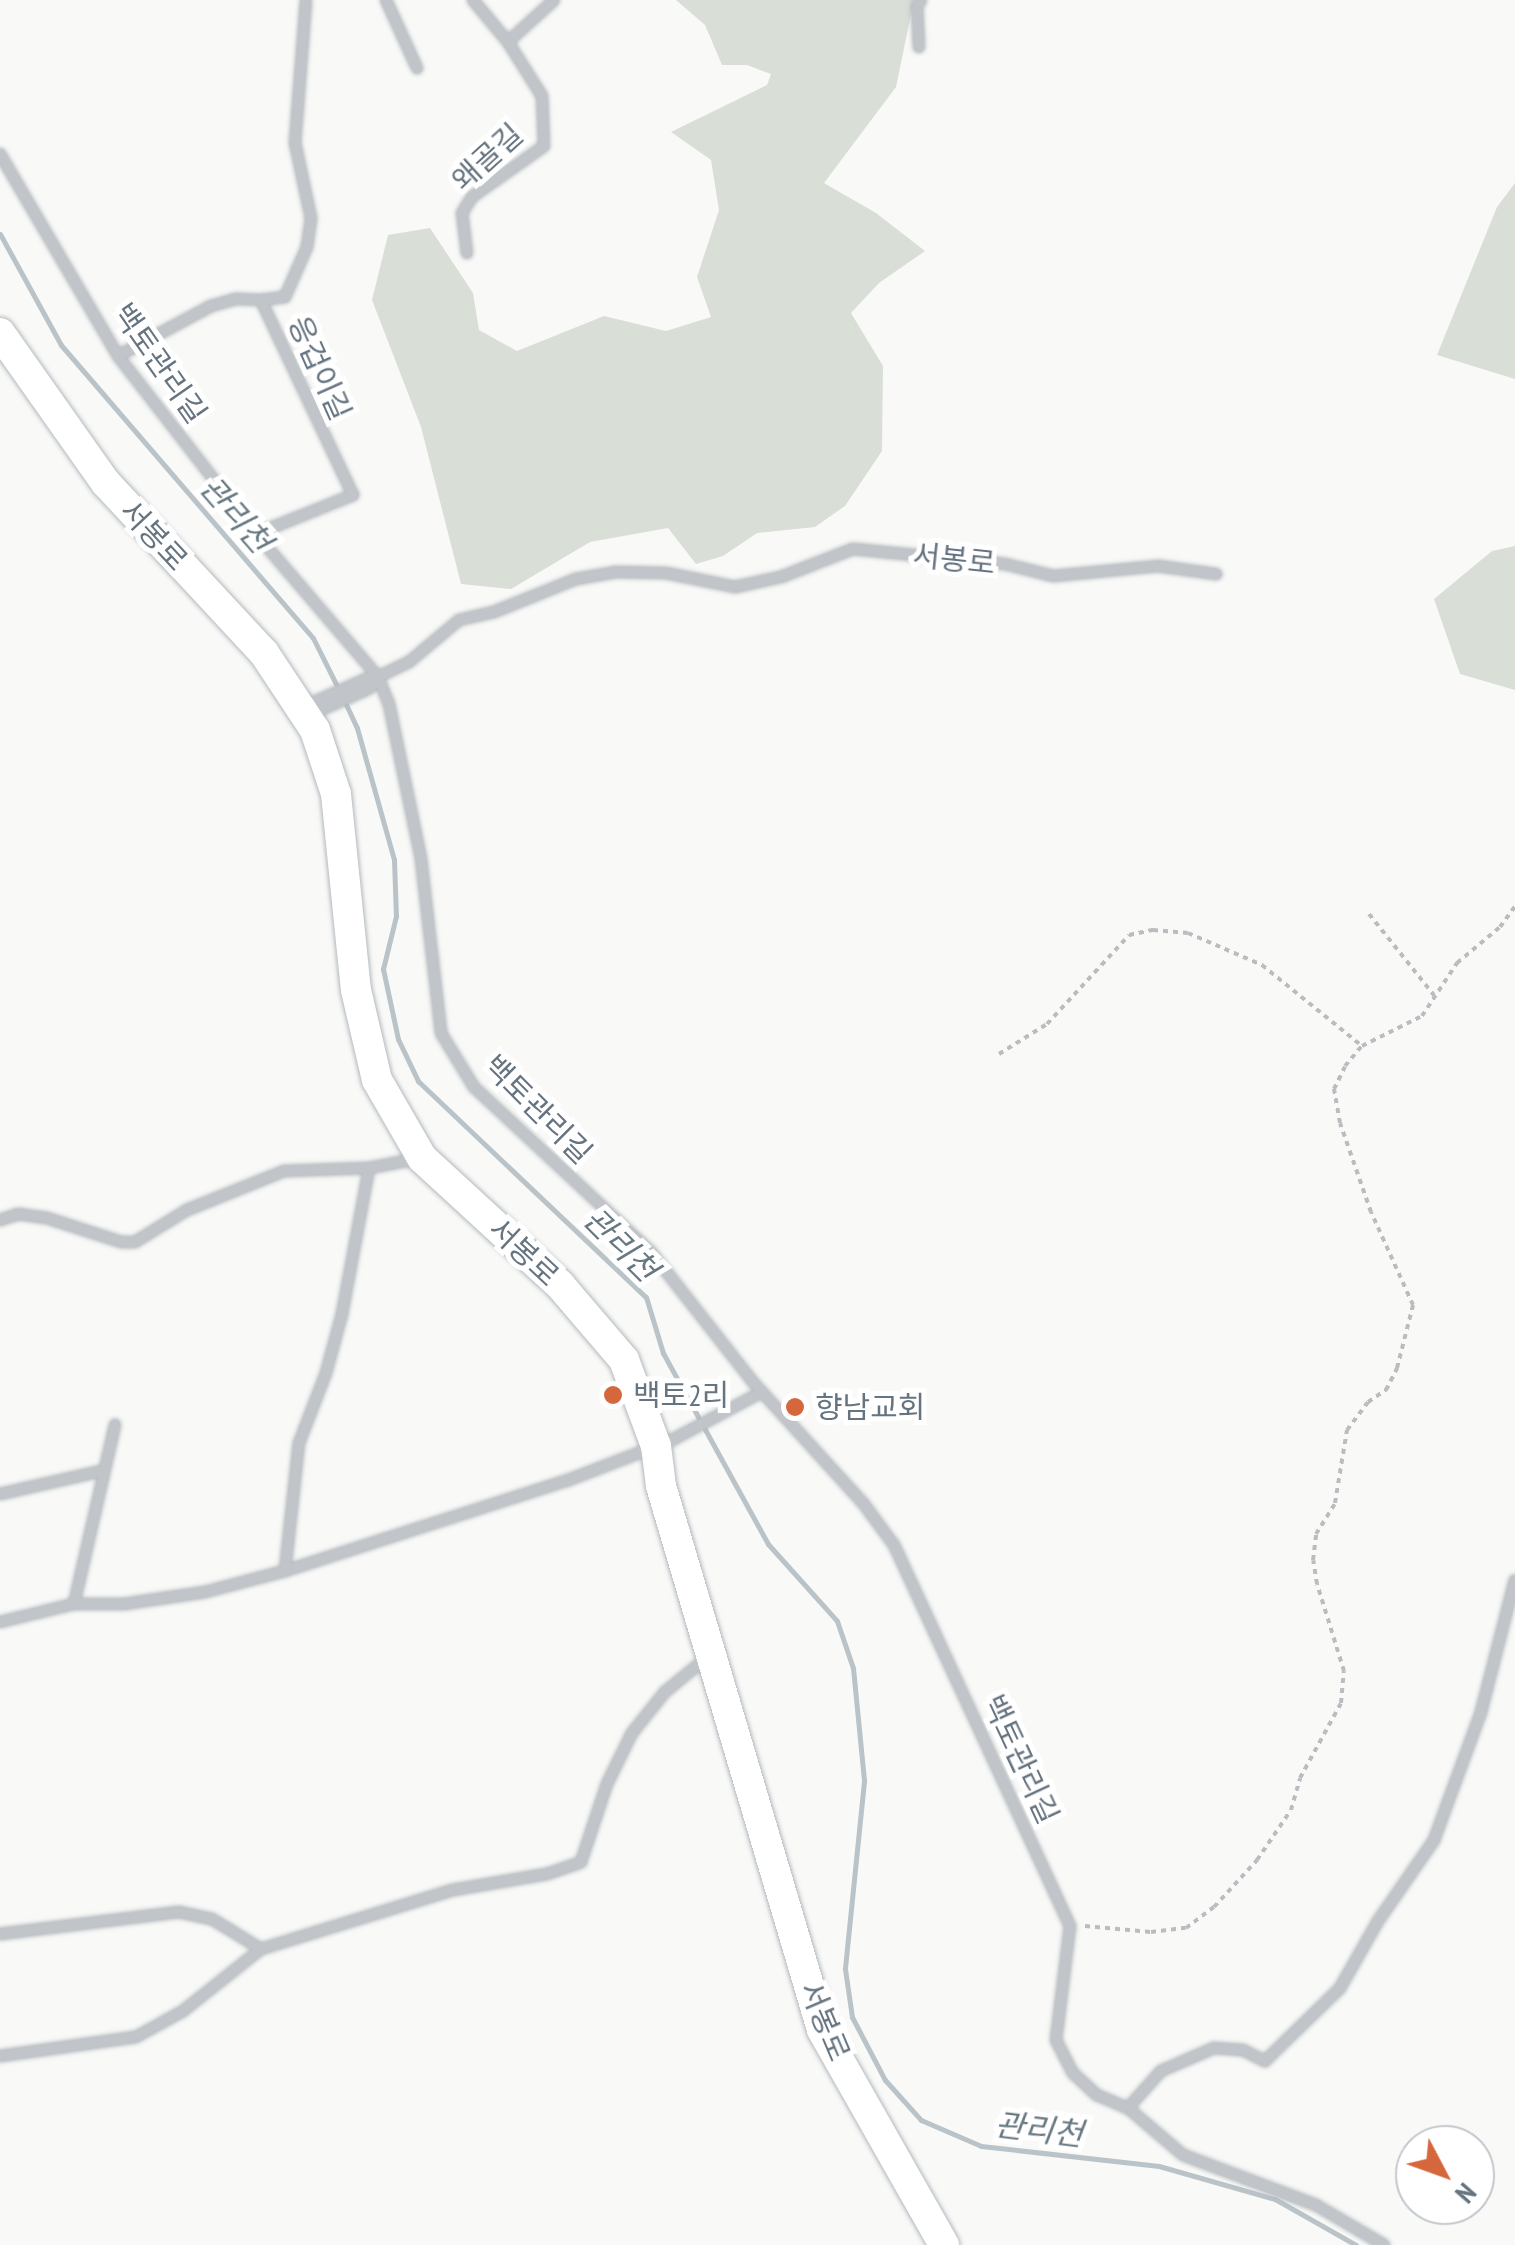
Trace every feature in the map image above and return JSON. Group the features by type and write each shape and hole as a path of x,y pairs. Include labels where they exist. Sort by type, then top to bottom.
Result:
{"main road":[{"name":"서봉로","path":"1,337 106,484 264,653 315,730 336,794 356,990 376,1080 422,1158 596,1322 624,1360 664,1443 661,1486 822,2030 944,2245"}],"street":[{"path":"304,712 373,680"}],"lane":[{"name":"응겁이길","path":"256,534 353,495 262,300 285,298 307,247 310,218 295,143 306,0"},
{"path":"386,0 416,68"},
{"name":"왜골길","path":"467,253 462,213 472,197 544,146 542,96 508,42 473,0"},
{"path":"508,42 554,0"},
{"path":"919,47 917,6 921,0"},
{"name":"백토관리길","path":"0,154 118,356 389,704 421,859 440,1033 474,1087 650,1252 762,1392 863,1504 894,1545 1070,1926"},
{"path":"118,356 211,306 236,299 262,300"},
{"name":"서봉로","path":"373,680 410,662 459,620 494,612 576,579 614,572 666,573 735,587 781,577 853,549 1005,564 1053,576 1158,566 1216,574"},
{"path":"0,1220 18,1214 47,1218 121,1242 135,1242 187,1210 284,1170 369,1168 422,1158"},
{"path":"284,1570 299,1443 338,1329 369,1168"},
{"path":"0,1622 74,1604 124,1604 205,1592 284,1570 566,1481 716,1420 762,1392"},
{"path":"74,1604 101,1470 115,1425"},
{"path":"0,1494 101,1470"},
{"path":"1128,2108 1161,2070 1214,2048 1243,2050 1265,2061 1340,1988 1378,1921 1434,1840 1481,1712 1515,1580"},
{"path":"0,2056 136,2038 183,2010 262,1949 453,1890 547,1874 581,1862 590,1848 606,1784 632,1733 665,1692 710,1656"},
{"path":"0,1934 179,1912 212,1919 262,1949"},
{"path":"1070,1926 1056,2040 1073,2073 1097,2095 1128,2108 1183,2155 1316,2204 1384,2245"}],"path":[{"path":"1070,1926 1150,1932 1186,1928 1214,1907 1257,1860 1291,1810 1300,1778 1341,1703 1344,1670 1317,1584 1313,1560 1316,1534 1335,1503 1347,1430 1368,1402 1386,1390 1397,1368 1413,1306 1408,1284 1370,1212 1334,1089 1345,1066 1362,1046 1422,1016 1457,963 1500,927 1515,906"},
{"path":"1368,914 1435,996"},
{"path":"1000,1054 1047,1024 1129,935 1154,930 1188,933 1262,965 1362,1046"}],"shaded area":[{"path":"676,0 914,0 896,87 824,183 876,213 925,251 879,283 851,313 883,366 882,451 845,506 815,527 757,533 723,556 696,564 668,528 590,542 511,589 461,584 421,427 372,300 388,235 430,228 473,293 479,330 517,351 604,316 666,331 711,317 697,277 719,210 711,160 671,132 767,85 771,74 747,65 722,65 705,25"},
{"path":"1515,183 1515,379 1437,355 1497,207"},
{"path":"1515,546 1515,690 1460,674 1434,599 1492,551"}],"waterway":[{"name":"관리천","path":"0,234 61,345 313,638 338,688"},
{"name":"관리천","path":"343,698 357,728 394,860 396,916 383,969 398,1039 418,1081 646,1297 663,1353 768,1544 837,1621 853,1668 864,1781 845,1969 852,2017 885,2080 921,2120 981,2146 1159,2166 1275,2199 1356,2245"}],"place":[{"name":"백토2리","path":"613,1395"},
{"name":"향남교회","path":"795,1407"}]}
